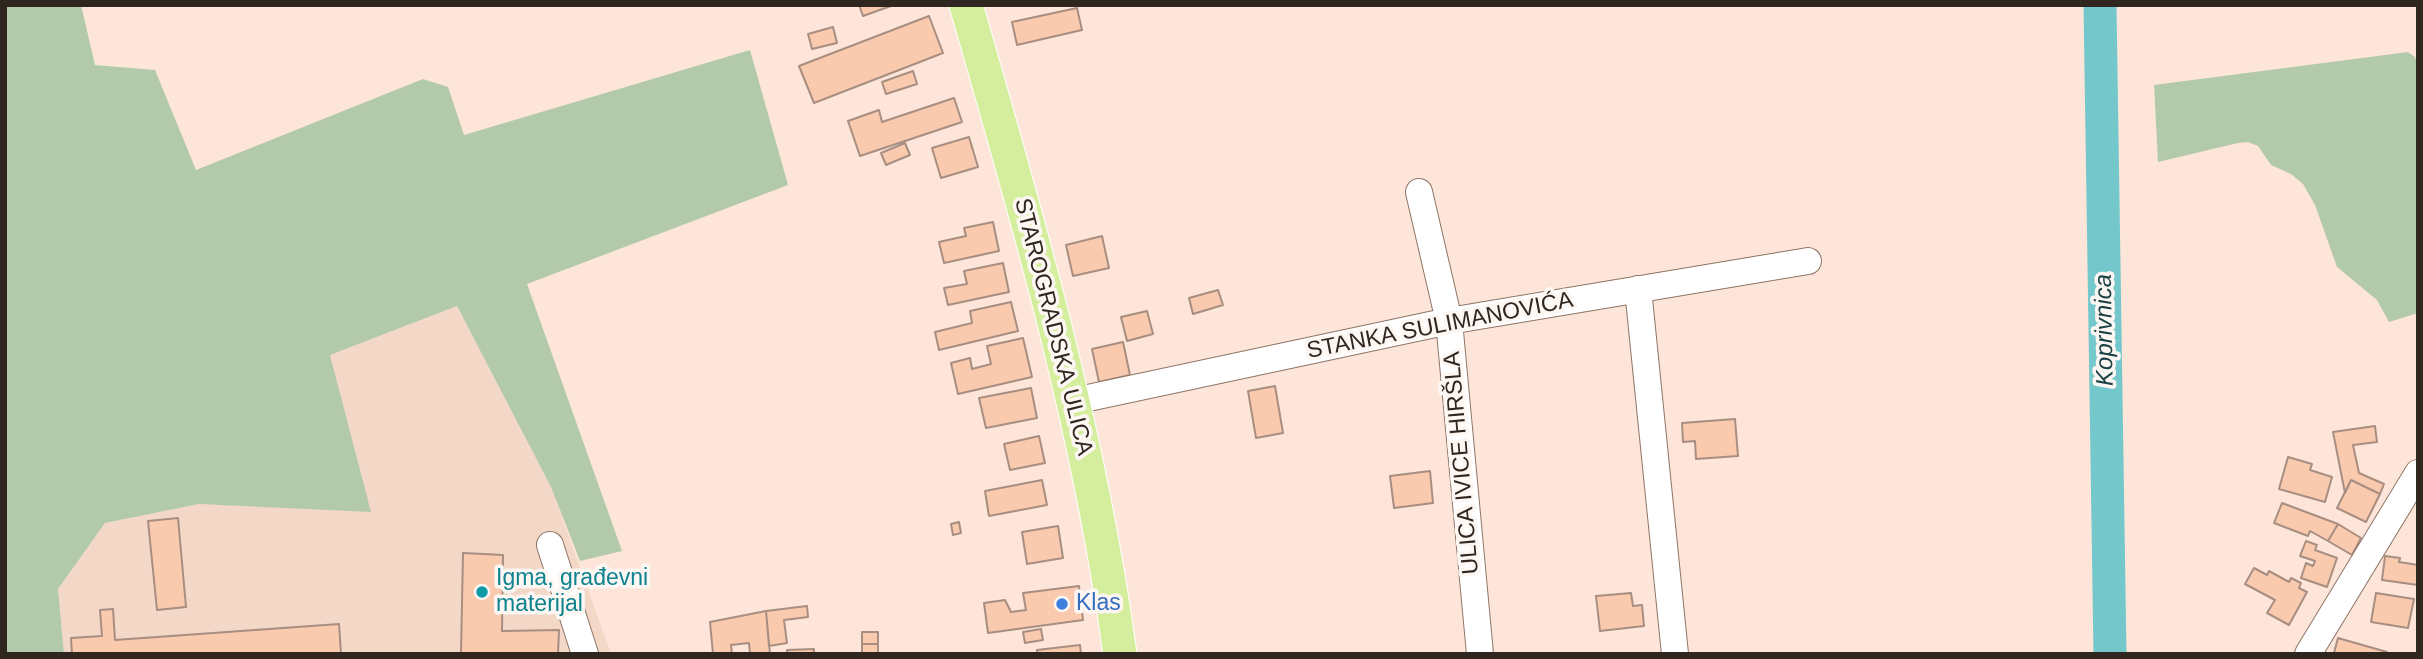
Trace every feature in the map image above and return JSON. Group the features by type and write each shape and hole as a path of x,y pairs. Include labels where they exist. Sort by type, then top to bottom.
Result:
{"main road":[{"name":"STAROGRADSKA ULICA","path":"966,5 1029,220 1074,401 1120,654"}],"street":[{"name":"ULICA IVICE HIRŠLA","path":"1419,192 1449,321 1480,654"},
{"name":"STANKA SULIMANOVIĆA","path":"1074,401 1449,321 1808,261"},
{"path":"1638,289 1675,654"},
{"path":"2308,654 2418,473"},
{"path":"550,545 585,654"}],"shaded area":[{"path":"457,306 551,487 611,654 64,654 58,589 105,523 199,504 370,511 330,355"}],"green space":[{"path":"5,5 81,5 95,65 155,70 196,170 423,79 448,87 464,135 750,50 788,185 527,284 622,551 580,561 551,487 457,306 330,355 371,512 199,504 105,523 58,589 64,654 5,654"},
{"path":"2408,52 2415,57 2418,67 2418,313 2389,322 2377,300 2337,267 2315,205 2303,184 2291,174 2271,165 2258,146 2248,142 2238,143 2158,162 2154,85"}],"building":[{"path":"859,5 891,5 891,6 863,16"},
{"path":"1077,8 1082,30 1017,45 1012,22"},
{"path":"929,16 943,53 814,103 799,66"},
{"path":"833,27 837,43 812,49 808,34"},
{"path":"913,71 917,84 886,94 882,82"},
{"path":"954,98 962,122 860,156 848,121 879,110 882,122"},
{"path":"969,137 978,167 941,178 932,148"},
{"path":"905,143 910,155 886,165 881,153"},
{"path":"993,222 999,251 944,263 939,242 966,236 964,228"},
{"path":"1102,236 1109,268 1073,276 1066,245"},
{"path":"1003,263 1009,292 948,305 944,288 967,284 964,271"},
{"path":"1218,290 1223,305 1193,314 1189,298"},
{"path":"1011,302 1018,331 939,350 935,332 972,323 970,311"},
{"path":"1147,311 1153,334 1127,341 1121,317"},
{"path":"1023,338 1032,377 958,394 951,363 970,358 972,369 991,364 987,346"},
{"path":"1123,342 1130,375 1099,382 1092,349"},
{"path":"1275,386 1283,433 1256,438 1248,391"},
{"path":"1031,388 1037,418 986,428 979,398"},
{"path":"1735,419 1738,456 1696,459 1695,441 1683,442 1682,423"},
{"path":"2375,426 2377,442 2353,445 2359,473 2384,484 2380,494 2351,480 2345,493 2333,432"},
{"path":"1039,436 1045,463 1010,470 1004,444"},
{"path":"2288,457 2312,464 2310,470 2332,477 2325,502 2279,489"},
{"path":"1430,471 1433,503 1394,508 1390,476"},
{"path":"1042,480 1047,505 989,516 985,491"},
{"path":"2351,480 2380,494 2366,522 2337,508"},
{"path":"2282,503 2338,524 2328,541 2310,531 2308,536 2274,523"},
{"path":"178,518 186,607 157,610 148,521"},
{"path":"959,522 961,533 953,535 951,524"},
{"path":"2338,524 2361,538 2352,555 2328,541"},
{"path":"1058,526 1063,558 1027,564 1022,532"},
{"path":"2306,541 2317,545 2315,550 2337,558 2327,587 2301,578 2306,563 2313,566 2315,561 2300,556"},
{"name":"Igma, građevni materijal","path":"463,553 503,555 502,631 559,630 558,654 461,654"},
{"path":"2385,556 2400,558 2399,562 2418,565 2418,585 2382,580"},
{"path":"2254,568 2267,575 2269,571 2289,582 2291,578 2301,583 2299,588 2307,592 2289,625 2267,613 2275,600 2245,584"},
{"path":"1079,586 1083,620 988,633 984,603 1005,600 1011,612 1026,610 1023,593"},
{"path":"1631,593 1633,606 1642,605 1644,626 1600,631 1596,596"},
{"path":"2376,593 2414,599 2408,628 2371,622"},
{"path":"807,606 808,617 784,620 787,643 769,646 766,611"},
{"path":"113,609 115,640 339,624 341,654 72,654 71,638 102,636 100,610"},
{"path":"766,611 770,654 750,654 749,643 731,645 732,654 713,654 710,622"},
{"path":"1041,629 1043,640 1025,643 1023,632"},
{"path":"862,632 878,632 878,644 862,644"},
{"path":"2338,638 2387,652 2334,653"},
{"path":"862,644 878,644 878,654 862,654"},
{"path":"1080,645 1081,654 1037,654 1037,650"},
{"path":"814,649 814,654 788,654 787,650"}],"waterway":[{"name":"Koprivnica","path":"2100,5 2110,654"}],"place":[{"name":"Igma, građevni materijal","path":"482,592"},
{"name":"Klas","path":"1062,604"}]}
